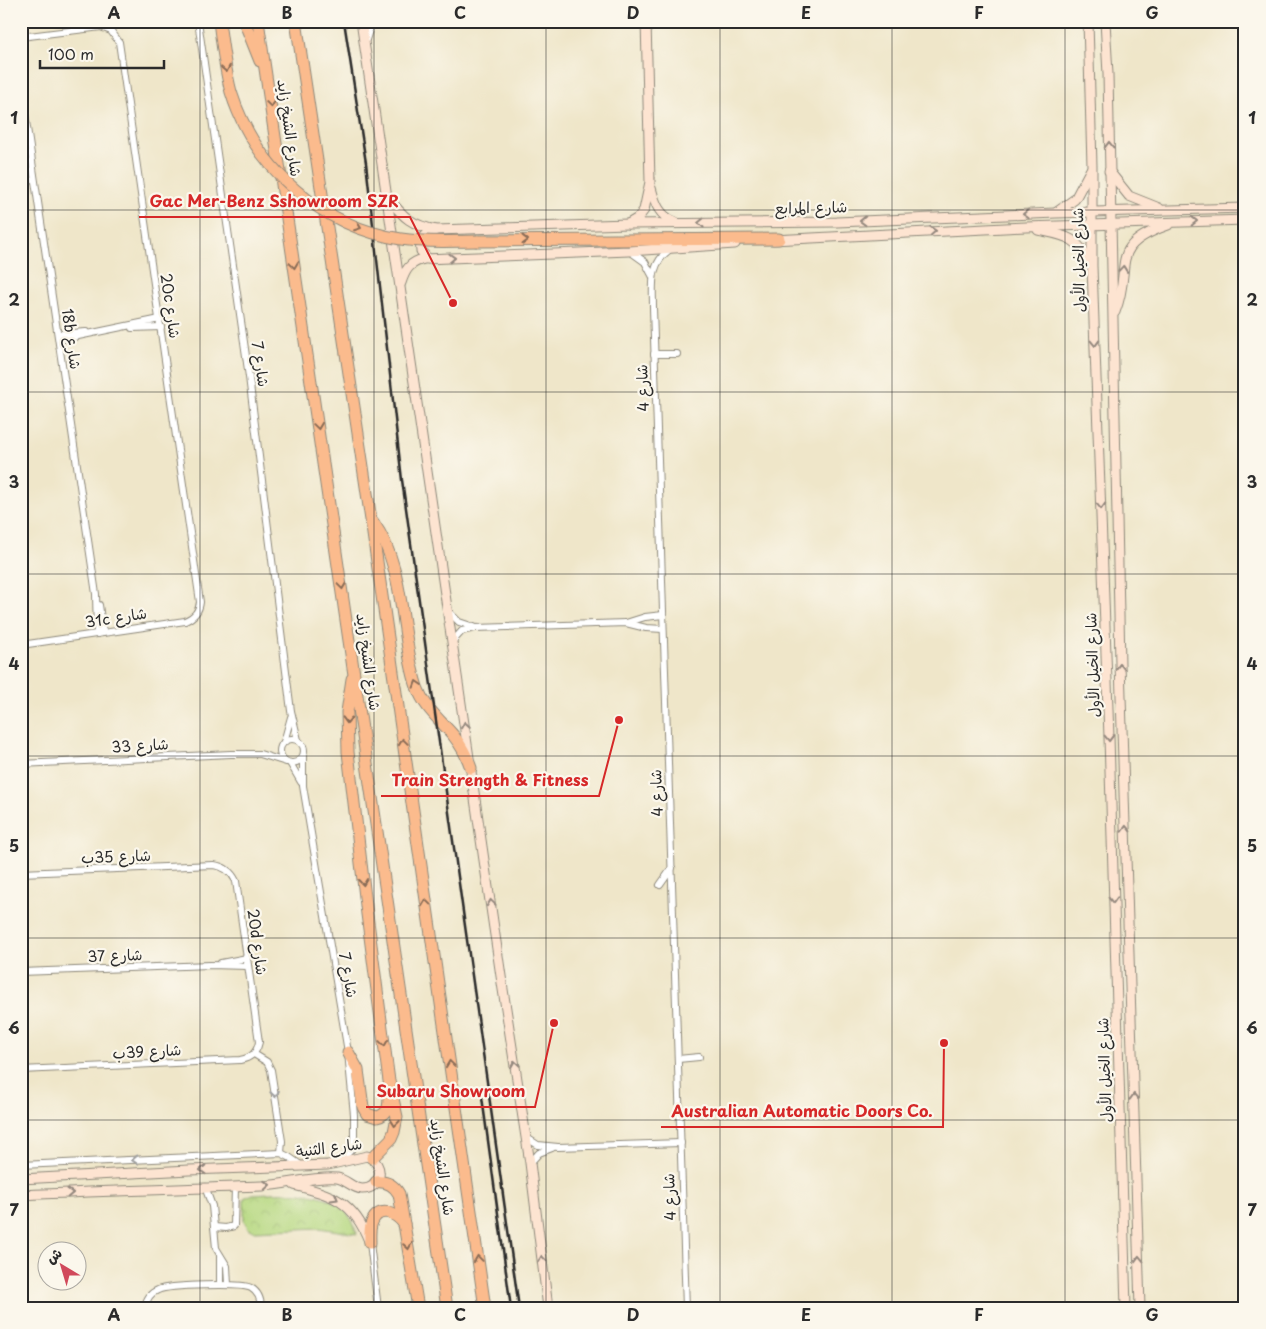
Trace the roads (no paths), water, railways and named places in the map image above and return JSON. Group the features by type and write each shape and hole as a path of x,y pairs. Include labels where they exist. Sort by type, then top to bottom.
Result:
{"highway":[{"path":"219,21 232,93 250,136 268,162 301,195 314,204 341,220 370,232 416,241 779,239"},
{"path":"244,21 266,73"},
{"name":"شارع الشيخ زايد","path":"258,21 448,1308"},
{"name":"شارع الشيخ زايد","path":"296,21 371,520 485,1308"},
{"path":"371,520 380,532 391,556 417,688 431,712 456,739 471,768"},
{"path":"354,672 347,712 347,739 389,1081 396,1109 396,1125 391,1139 372,1158"},
{"path":"348,1052 357,1067 363,1107 370,1116 381,1116 388,1111 389,1081"},
{"path":"376,1182 388,1183 397,1191 418,1308"},
{"path":"370,1243 371,1224 380,1214 390,1212 404,1224"}],"main road":[{"path":"361,21 527,1138 548,1308"},
{"path":"646,21 650,182 654,200 659,210 671,221 682,223"},
{"name":"شارع الخيل الأول","path":"1088,21 1092,166 1092,266 1109,727 1126,1308"},
{"name":"شارع الخيل الأول","path":"1105,21 1120,664 1140,1308"},
{"path":"1056,213 1075,199 1092,166"},
{"path":"1109,171 1129,196 1164,209"},
{"path":"628,224 638,218 644,210 650,182"},
{"name":"شارع المرابع","path":"388,198 410,221 436,230 628,224 837,222 1164,209 1245,208"},
{"name":"شارع المرابع","path":"400,286 404,273 410,265 419,260 428,259 629,251 753,243 779,239 1026,226 1245,220"},
{"path":"1113,317 1120,293 1124,260 1129,248 1139,237 1146,233 1175,222"},
{"path":"1026,226 1070,238 1081,247 1092,266"},
{"path":"428,259 421,251 421,242 426,234 436,230"},
{"name":"شارع الثنية","path":"21,1195 235,1186 339,1178 356,1188 362,1189 368,1188 376,1182 380,1169 372,1158 360,1156 338,1164 26,1179"},
{"path":"21,1174 26,1179"},
{"path":"289,1183 327,1193 343,1203 361,1224 370,1243"}],"street":[{"name":"شارع 7","path":"198,21 249,376 291,710 298,740"},
{"path":"365,47 368,30 375,21"},
{"name":"20c شارع","path":"21,37 101,27 111,31 119,42 200,597"},
{"name":"18b شارع","path":"21,87 96,594 100,633"},
{"name":"شارع 4","path":"671,248 658,261 653,276 654,354 686,1308"},
{"path":"629,251 641,257 653,276"},
{"path":"58,337 120,328 160,319"},
{"path":"120,328 161,327"},
{"path":"654,354 677,354"},
{"name":"31c شارع","path":"21,645 185,621 197,612 200,597"},
{"path":"448,611 459,622 475,628"},
{"path":"452,642 462,631 475,628 626,623 645,617 663,615"},
{"path":"626,623 646,628 663,628"},
{"name":"شارع 7","path":"282,743 289,726 291,710"},
{"path":"291,738 298,740 304,745 303,757 298,762 288,762 281,756 282,743 291,738"},
{"name":"شارع 33","path":"21,764 260,754 274,750 282,743"},
{"name":"شارع 33","path":"260,754 288,762"},
{"name":"شارع 7","path":"303,757 303,786 348,1052 354,1115 354,1139 351,1150 338,1164"},
{"name":"شارع 7","path":"288,762 303,786"},
{"name":"شارع 35ب","path":"21,874 213,865"},
{"name":"20d شارع","path":"213,865 221,866 228,870 236,881 258,1036 258,1046 254,1054"},
{"path":"660,884 672,868"},
{"name":"شارع 37","path":"21,972 248,962"},
{"path":"254,1054 267,1062 272,1070 281,1136 281,1153"},
{"name":"شارع 39ب","path":"21,1070 240,1060 250,1058 254,1054"},
{"path":"678,1059 699,1058"},
{"path":"527,1138 538,1145 558,1147 681,1143"},
{"path":"530,1163 535,1156 543,1151 558,1147"},
{"path":"21,1165 281,1153 302,1166"},
{"path":"214,1227 226,1228 234,1226 235,1186"},
{"path":"205,1187 212,1206 216,1248 227,1266 228,1285"},
{"path":"370,1243 378,1308"},
{"path":"220,1257 220,1285"},
{"path":"145,1308 149,1296 160,1289 241,1285 251,1288 258,1295 261,1308"}],"railway":[{"path":"344,21 366,163 402,480 519,1308"},
{"path":"482,1097 511,1308"}],"place":[{"name":"Gac Mer-Benz Sshowroom SZR","path":"453,303"},
{"name":"Train Strength & Fitness","path":"619,720"},
{"name":"Subaru Showroom","path":"554,1023"},
{"name":"Australian Automatic Doors Co.","path":"944,1043"}]}
